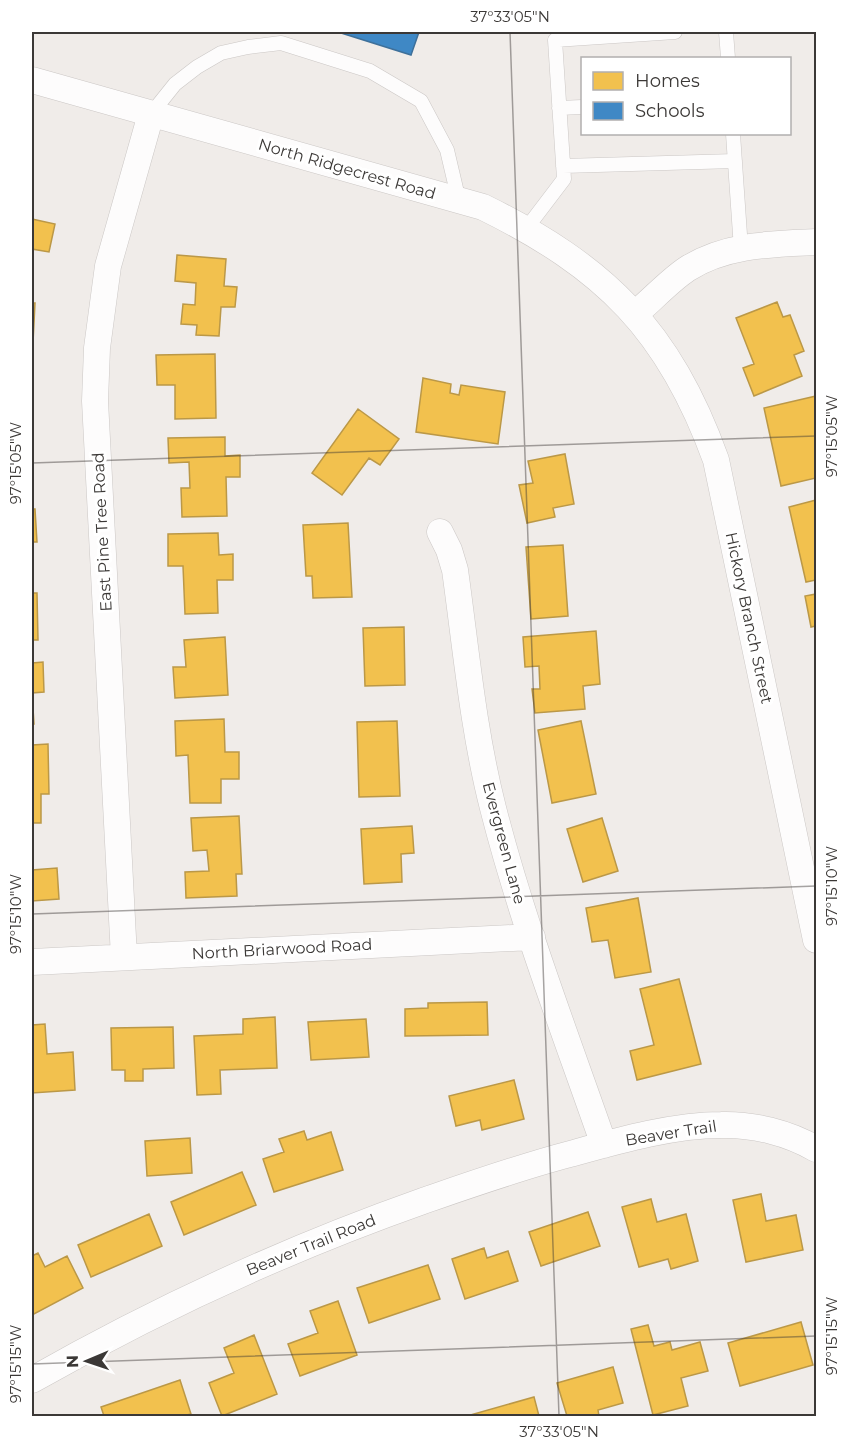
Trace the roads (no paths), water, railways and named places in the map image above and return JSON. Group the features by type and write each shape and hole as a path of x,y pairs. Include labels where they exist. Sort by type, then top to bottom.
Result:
{"street":[{"name":"North Ridgecrest Road","path":"32,80 483,207 526,229 566,254 604,283 635,314"},
{"name":"East Pine Tree Road","path":"124,957 95,402 97,348 108,266 151,114"},
{"path":"635,314 686,270 727,252 755,245 816,242"},
{"name":"Hickory Branch Street","path":"635,314 661,348 683,383 702,420 716,460 816,931"},
{"name":"Evergreen Lane","path":"440,532 455,570 485,776 516,891 604,1145"},
{"name":"North Briarwood Road","path":"32,962 532,937"},
{"name":"Beaver Trail","path":"604,1145 685,1128 720,1125 765,1130 814,1140"},
{"name":"Beaver Trail Road","path":"32,1380 168,1307 272,1260 379,1217 507,1172 604,1145"}],"lane":[{"path":"526,229 564,179 555,40 675,32"},
{"path":"726,32 728,57"},
{"path":"151,114 175,84 197,67 221,54 248,47 282,43 370,71 421,101 447,150 459,201"},
{"path":"559,108 581,107"},
{"path":"733,135 741,249"},
{"path":"563,166 735,161"}]}
